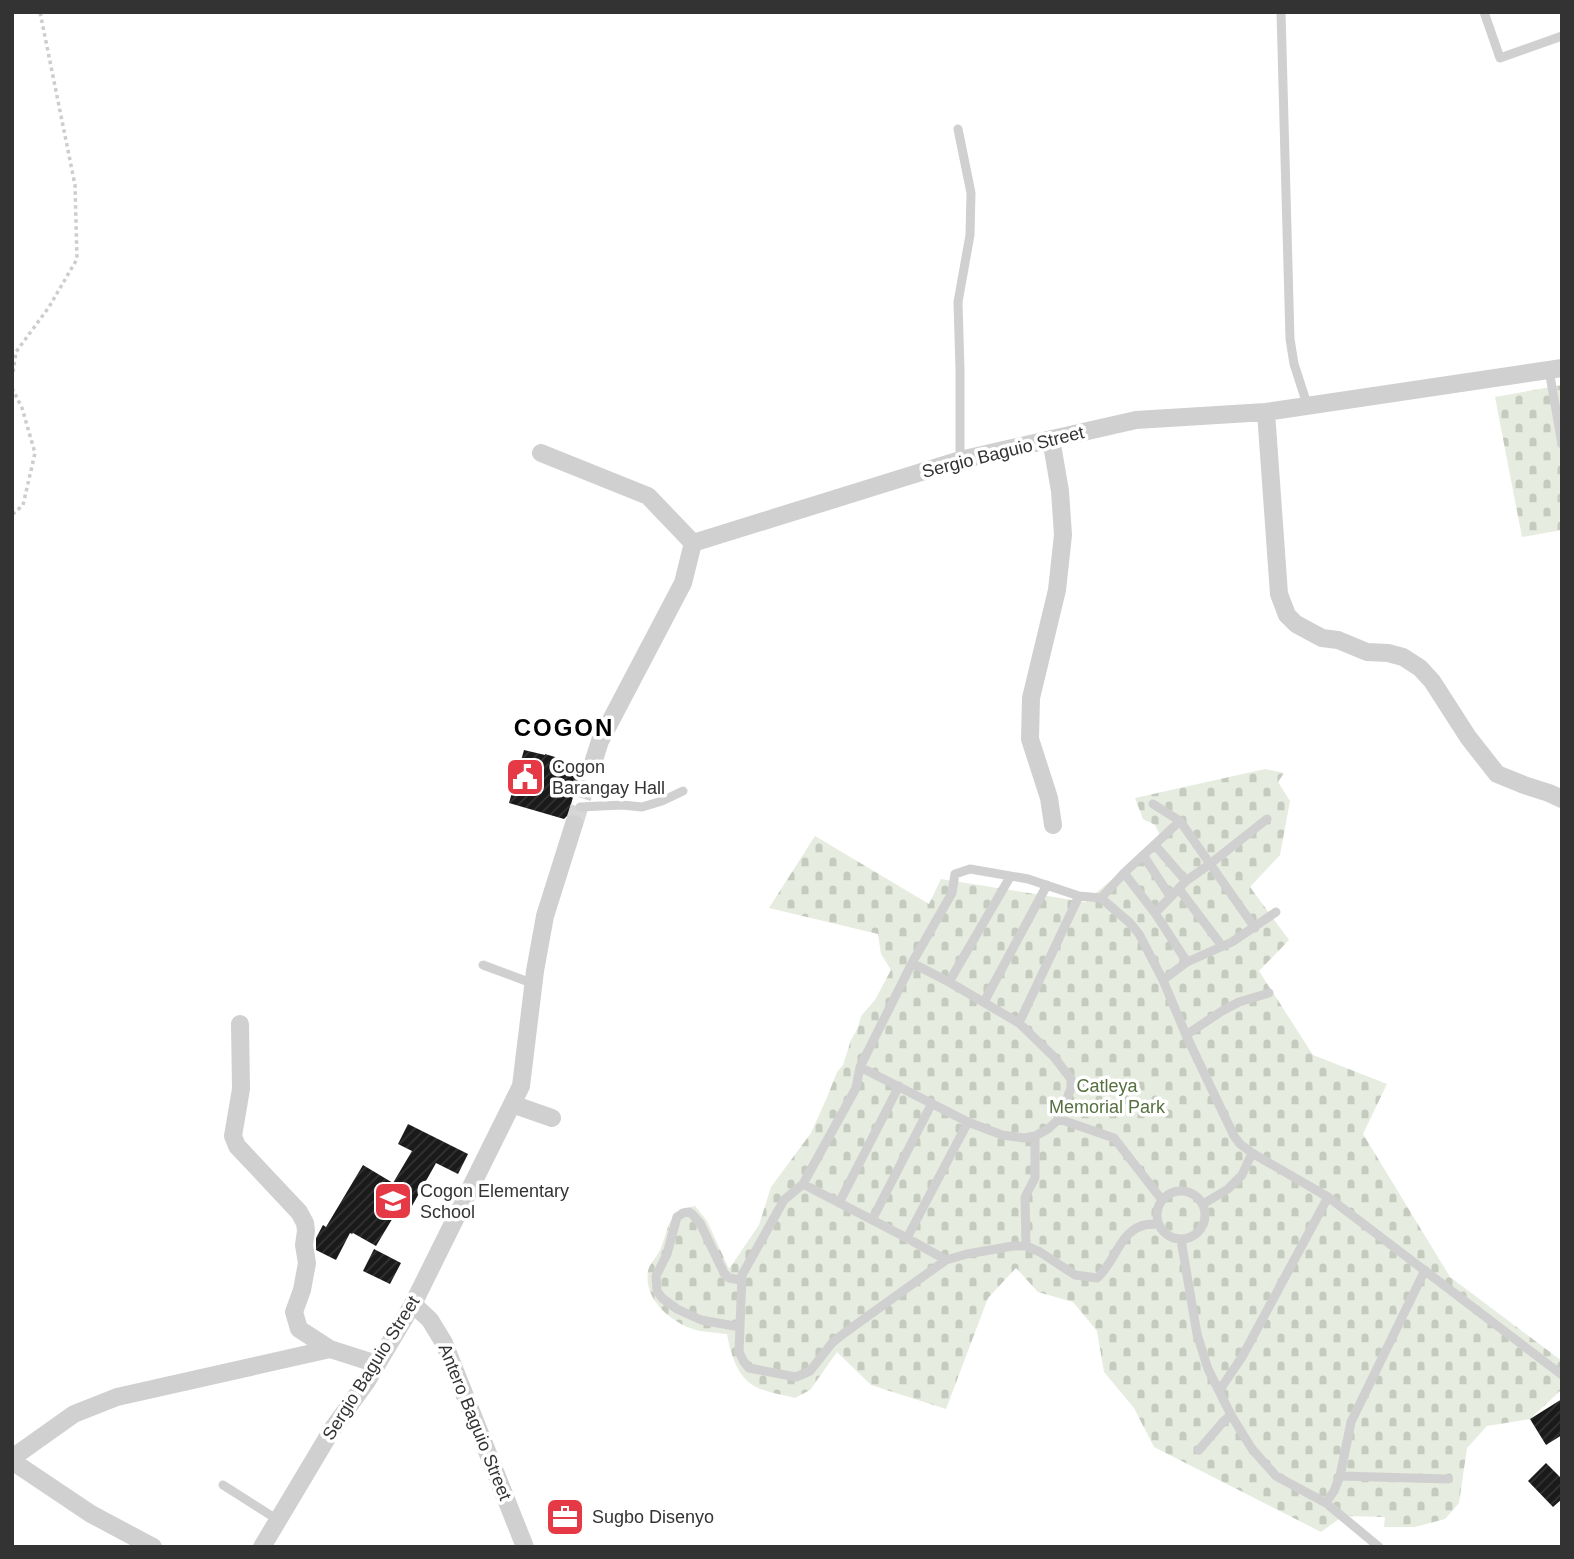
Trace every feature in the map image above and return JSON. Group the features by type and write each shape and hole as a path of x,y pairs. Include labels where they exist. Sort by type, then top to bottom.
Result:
{"street":[{"name":"Sergio Baguio Street","path":"693,543 960,460 1136,420 1308,407 1556,369"},
{"path":"1266,412 1279,594 1287,615 1296,624 1322,638 1338,640 1367,652 1403,657 1420,668 1497,774 1562,799"},
{"path":"1051,439 1060,491 1063,536 1057,590 1031,698 1030,739 1049,798 1053,825"},
{"path":"541,453 648,496 693,543 683,583 600,741 593,762"},
{"name":"Sergio Baguio Street","path":"262,1547 333,1428 367,1381 413,1304 521,1086 545,916 577,815"},
{"path":"240,1024 241,1089 233,1136 237,1146 299,1212 305,1223 307,1267 294,1312 299,1329 330,1349 377,1364"},
{"path":"512,1104 552,1118"},
{"name":"Antero Baguio Street","path":"413,1304 430,1320 444,1343 525,1547"},
{"path":"153,1547 91,1514 12,1459 74,1414 117,1397 330,1349"}],"lane":[{"path":"1281,12 1290,340 1294,364 1308,407"},
{"path":"1484,12 1500,58 1562,36"},
{"path":"958,129 971,193 970,235 958,302 960,460"},
{"path":"1556,369 1562,444"},
{"path":"577,815 622,805 642,807 662,801 683,790"},
{"path":"1153,804 1180,821 1255,928"},
{"path":"1155,913 1186,881 1267,819"},
{"path":"1101,898 1180,821"},
{"path":"1155,845 1186,881"},
{"path":"1143,855 1170,896"},
{"path":"1158,1224 1140,1226 1124,1238 1105,1271 1097,1278 1074,1275 1040,1252 1026,1246 967,1254 946,1261 843,1334 832,1343 810,1371 796,1377 749,1368 739,1352 741,1275 784,1200 803,1184 856,1088 860,1067 912,963 952,893 955,874 970,869 1028,879 1079,896 1101,898 1139,934 1240,1144 1328,1197 1562,1375"},
{"path":"1124,873 1155,913 1187,962"},
{"path":"949,982 1010,877"},
{"path":"984,1002 1047,884"},
{"path":"1179,890 1222,946"},
{"path":"1019,1023 1079,896"},
{"path":"1163,980 1187,962 1232,942 1276,912"},
{"path":"860,1067 968,1122 1002,1135 1024,1139 1035,1136 1059,1119 1071,1088 1071,1079 1063,1067 1019,1023 912,963"},
{"path":"484,965 534,984"},
{"path":"1186,1035 1239,1002 1269,993"},
{"path":"839,1203 899,1086"},
{"path":"872,1220 932,1103"},
{"path":"1059,1119 1114,1138 1162,1200"},
{"path":"907,1238 968,1122"},
{"path":"1026,1246 1025,1197 1035,1178 1035,1136"},
{"path":"1203,1204 1228,1189 1242,1175 1252,1153"},
{"path":"803,1184 946,1261"},
{"path":"1184,1191 1195,1195 1203,1204 1206,1216 1202,1228 1193,1237 1181,1240 1171,1237 1158,1224 1157,1211 1162,1200 1172,1192 1184,1191"},
{"path":"1219,1391 1241,1357 1328,1197"},
{"path":"740,1327 701,1320 677,1309 657,1291 656,1276 667,1254 677,1217 692,1213 700,1223 724,1273 729,1278 741,1280"},
{"path":"1181,1240 1198,1334 1208,1369 1231,1415 1252,1448 1276,1476 1326,1503 1379,1547"},
{"path":"1326,1503 1339,1476 1351,1422 1425,1270"},
{"path":"1199,1450 1231,1415"},
{"path":"1339,1476 1448,1479"},
{"path":"223,1485 278,1520"}],"path":[{"path":"12,379 16,352 49,307 77,259 75,185 40,12"},
{"path":"12,388 22,408 35,453 23,505 12,515"}],"green space":[{"path":"1562,385 1562,530 1522,537 1495,397"},
{"name":"Catleya Memorial Park","path":"1265,769 1284,773 1278,782 1290,801 1280,855 1250,887 1289,940 1259,971 1313,1055 1387,1084 1363,1134 1450,1277 1562,1361 1562,1389 1530,1419 1487,1426 1467,1448 1459,1503 1445,1519 1415,1527 1384,1527 1385,1517 1343,1516 1321,1532 1154,1447 1134,1408 1104,1372 1097,1331 1073,1302 1038,1292 1016,1268 988,1298 946,1409 871,1385 837,1352 810,1390 795,1398 765,1391 749,1382 739,1371 727,1334 690,1328 662,1310 650,1292 648,1271 674,1216 695,1206 707,1221 729,1269 759,1225 771,1187 811,1133 837,1072 843,1065 861,1016 875,1000 891,970 881,954 878,934 769,908 815,836 929,904 941,879 1085,902 1155,844 1160,835 1155,825 1143,819 1135,798"}],"building":[{"path":"524,750 582,765 568,815 564,819 509,803"},
{"path":"408,1124 468,1154 458,1174 436,1163 412,1206 403,1201 376,1246 350,1233 336,1260 316,1250 316,1238 323,1225 326,1227 363,1165 393,1183 412,1151 398,1144"},
{"path":"374,1249 401,1263 390,1284 363,1271"},
{"path":"1562,1399 1562,1435 1546,1445 1530,1419"},
{"path":"1546,1463 1562,1479 1562,1499 1553,1507 1528,1481"},
{"name":"Sugbo Disenyo","path":"554,1501 583,1507 577,1535 546,1528"}],"tunnel":[{"path":"574,824 593,763"}],"place":[{"name":"Cogon Barangay Hall","path":"525,777"},
{"name":"Cogon Elementary School","path":"393,1201"},
{"name":"Sugbo Disenyo","path":"565,1517"}],"district":[{"name":"COGON","path":"564,728"}]}
